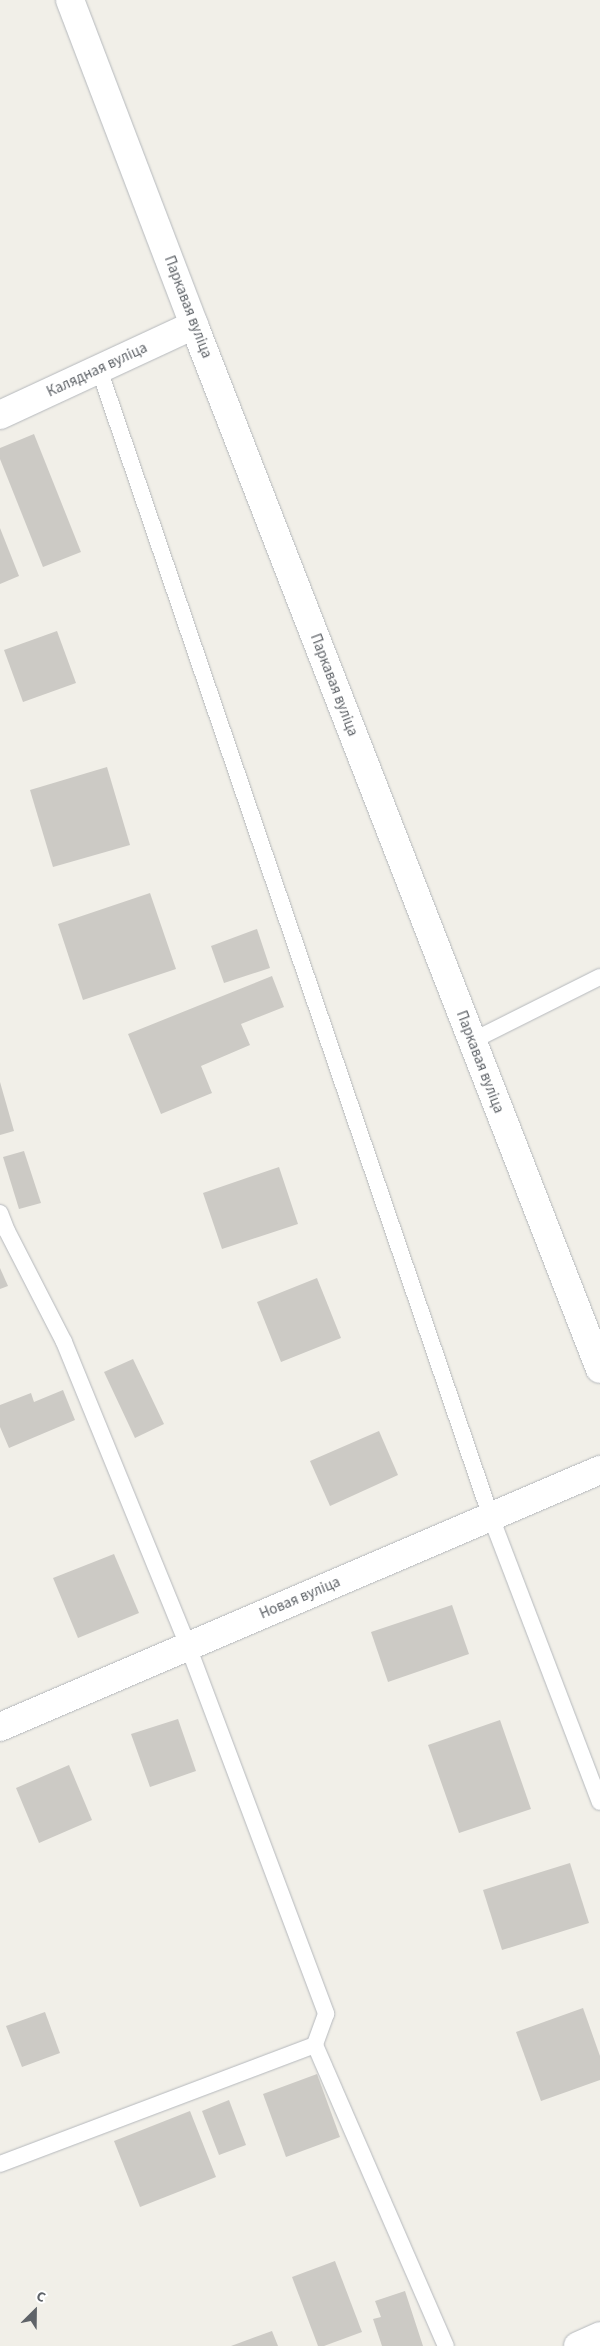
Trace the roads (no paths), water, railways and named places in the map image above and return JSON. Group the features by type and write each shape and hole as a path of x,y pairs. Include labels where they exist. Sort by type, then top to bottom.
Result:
{"main road":[{"name":"Паркавая вуліца","path":"70,0 194,325 600,1369"},
{"name":"Калядная вуліца","path":"0,414 194,325"},
{"name":"Новая вуліца","path":"0,1727 600,1470"},
{"path":"578,2346 600,2336"}],"lane":[{"path":"99,369 491,1517 600,1802"},
{"path":"472,1041 600,977"},
{"path":"0,1213 7,1231 64,1342 188,1646 326,2014 316,2044 446,2346"},
{"path":"0,2164 316,2044"}]}
